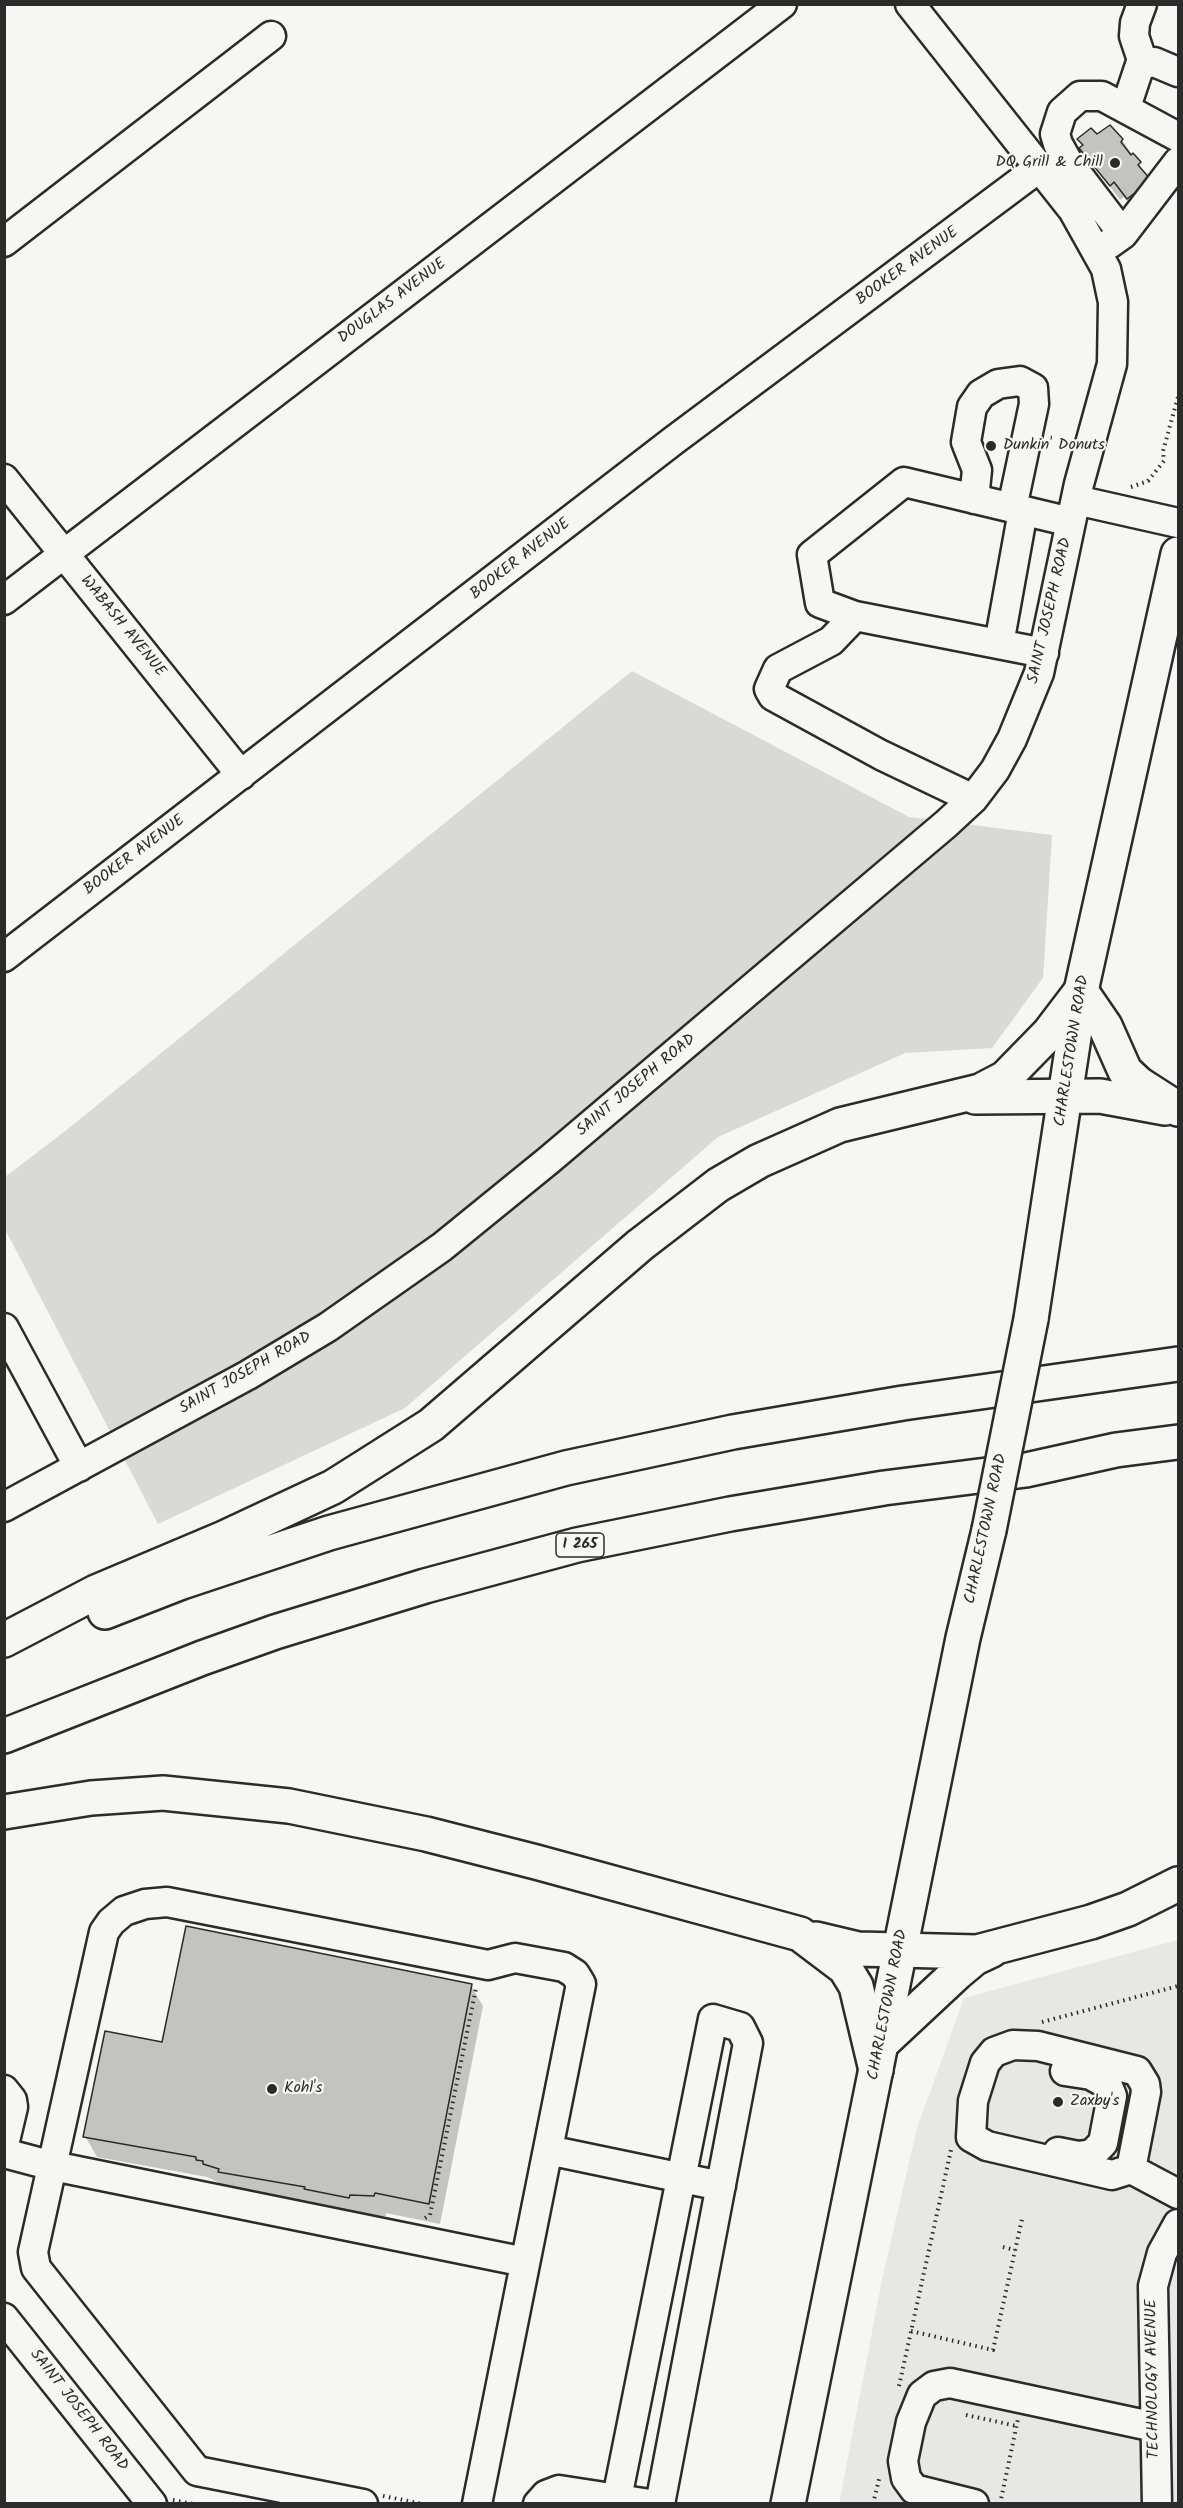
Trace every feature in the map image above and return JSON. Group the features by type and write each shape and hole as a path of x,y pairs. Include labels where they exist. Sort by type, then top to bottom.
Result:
{"main road":[{"name":"CHARLESTOWN ROAD","path":"788,2504 963,1638 989,1530 1031,1319 1082,991 1179,554"},
{"path":"4,1640 96,1592 279,1514 333,1487 383,1457 431,1425 679,1214 718,1185 759,1161 840,1125 980,1091 1005,1078 1049,1033 1082,991 1105,1026 1125,1071 1139,1084 1179,1110"},
{"path":"955,1098 1008,1095 1066,1098 1100,1096 1179,1110"},
{"path":"4,1651 182,1582 329,1533 566,1468 733,1432 903,1403 1179,1364"},
{"name":"I 265","path":"4,1736 202,1658 275,1632 425,1586 577,1545 730,1514 895,1487 1026,1470 1116,1450 1179,1442"},
{"path":"4,1812 91,1798 163,1793 288,1806 426,1834 858,1949 977,1952 1100,1919 1179,1884"},
{"path":"800,1934 845,1968 856,1986 879,2057 957,1973 975,1958 996,1948"}],"street":[{"name":"DOUGLAS AVENUE","path":"4,600 782,4"},
{"name":"SAINT JOSEPH ROAD","path":"4,1508 289,1351 367,1301 442,1247 549,1160 886,876 972,799 995,770 1027,707 1044,652 1073,511 1113,354 1113,302 1106,269 1073,210 910,4"},
{"path":"1142,4 1135,23 1134,36 1143,63"},
{"path":"4,242 271,36"},
{"path":"1126,107 1137,71 1143,63 1154,62 1179,72"},
{"path":"1123,234 1068,162 1055,134 1062,112 1080,96 1102,96 1179,137"},
{"path":"1096,250 1123,234 1179,162"},
{"name":"BOOKER AVENUE","path":"4,957 674,441 747,389 820,330 965,225 1040,167"},
{"path":"974,499 977,470 966,442 972,407 981,394 998,384 1020,381 1033,388 1034,404 999,644"},
{"name":"WABASH AVENUE","path":"4,479 241,776"},
{"path":"1044,652 855,616 820,603 812,555 904,482 1018,509 1073,511 1179,523"},
{"path":"855,616 831,641 778,669 769,689 773,696 881,755 972,799"},
{"path":"4,1328 12,1360 79,1467"},
{"path":"363,2504 197,2471 36,2268 33,2252 104,1932 111,1922 124,1911 145,1904 166,1902 488,1965 516,1958 564,1967 575,1974 581,1984 477,2504"},
{"path":"617,2498 713,2019 736,2024 744,2032 748,2043 660,2504"},
{"path":"1131,2169 1146,2092 1145,2084 1137,2071 1126,2066 1038,2046 1003,2047 994,2052 985,2063 973,2101 970,2122 971,2137 987,2146 1112,2175 1131,2169 1179,2194"},
{"path":"970,2122 984,2113 998,2066 1011,2060 1091,2075 1107,2084 1112,2096 1103,2143 1092,2154 1078,2156 1002,2139 987,2146"},
{"path":"4,2090 12,2100 13,2107 4,2145"},
{"path":"548,2150 721,2186"},
{"path":"4,2153 52,2166 525,2262"},
{"name":"TECHNOLOGY AVENUE","path":"1157,2504 1153,2286 1161,2253 1179,2224"},
{"name":"SAINT JOSEPH ROAD","path":"4,2318 158,2502"},
{"path":"974,2504 914,2489 903,2470 911,2422 922,2396 934,2386 950,2383 1155,2427"},
{"path":"538,2504 546,2495 559,2490 650,2504"}],"path":[{"path":"1126,487 1148,481 1160,467 1179,397"},
{"path":"1033,2025 1179,1986"},
{"path":"420,2222 430,2215 475,1988 482,1989"},
{"path":"897,2396 952,2144"},
{"path":"911,2331 993,2350 1022,2219"},
{"path":"1003,2247 1015,2250"},
{"path":"966,2415 1017,2426"},
{"path":"1000,2504 1019,2417 1028,2419"},
{"path":"873,2504 883,2463"},
{"path":"158,2502 193,2504"}],"shaded area":[{"path":"632,671 909,817 1052,835 1043,978 992,1048 905,1053 718,1137 405,1408 158,1524 5,1229 5,1177 64,1132"},
{"path":"1178,1940 1178,2503 839,2504 882,2280 917,2128 964,1998"}],"building":[{"name":"DQ Grill & Chill","path":"1110,125 1123,139 1121,142 1131,155 1133,153 1141,162 1138,165 1151,180 1127,199 1114,182 1110,186 1079,148 1083,145 1077,139 1091,128 1097,134"},
{"name":"Kohl's","path":"186,1926 472,1984 429,2204 375,2193 374,2196 350,2195 349,2198 304,2189 305,2187 218,2172 219,2169 203,2164 203,2161 196,2160 196,2157 83,2137 105,2031 162,2042"}],"place":[{"name":"DQ Grill & Chill","path":"1115,163"},
{"name":"Dunkin' Donuts","path":"991,446"},
{"name":"Kohl's","path":"272,2089"},
{"name":"Zaxby's","path":"1058,2102"}]}
